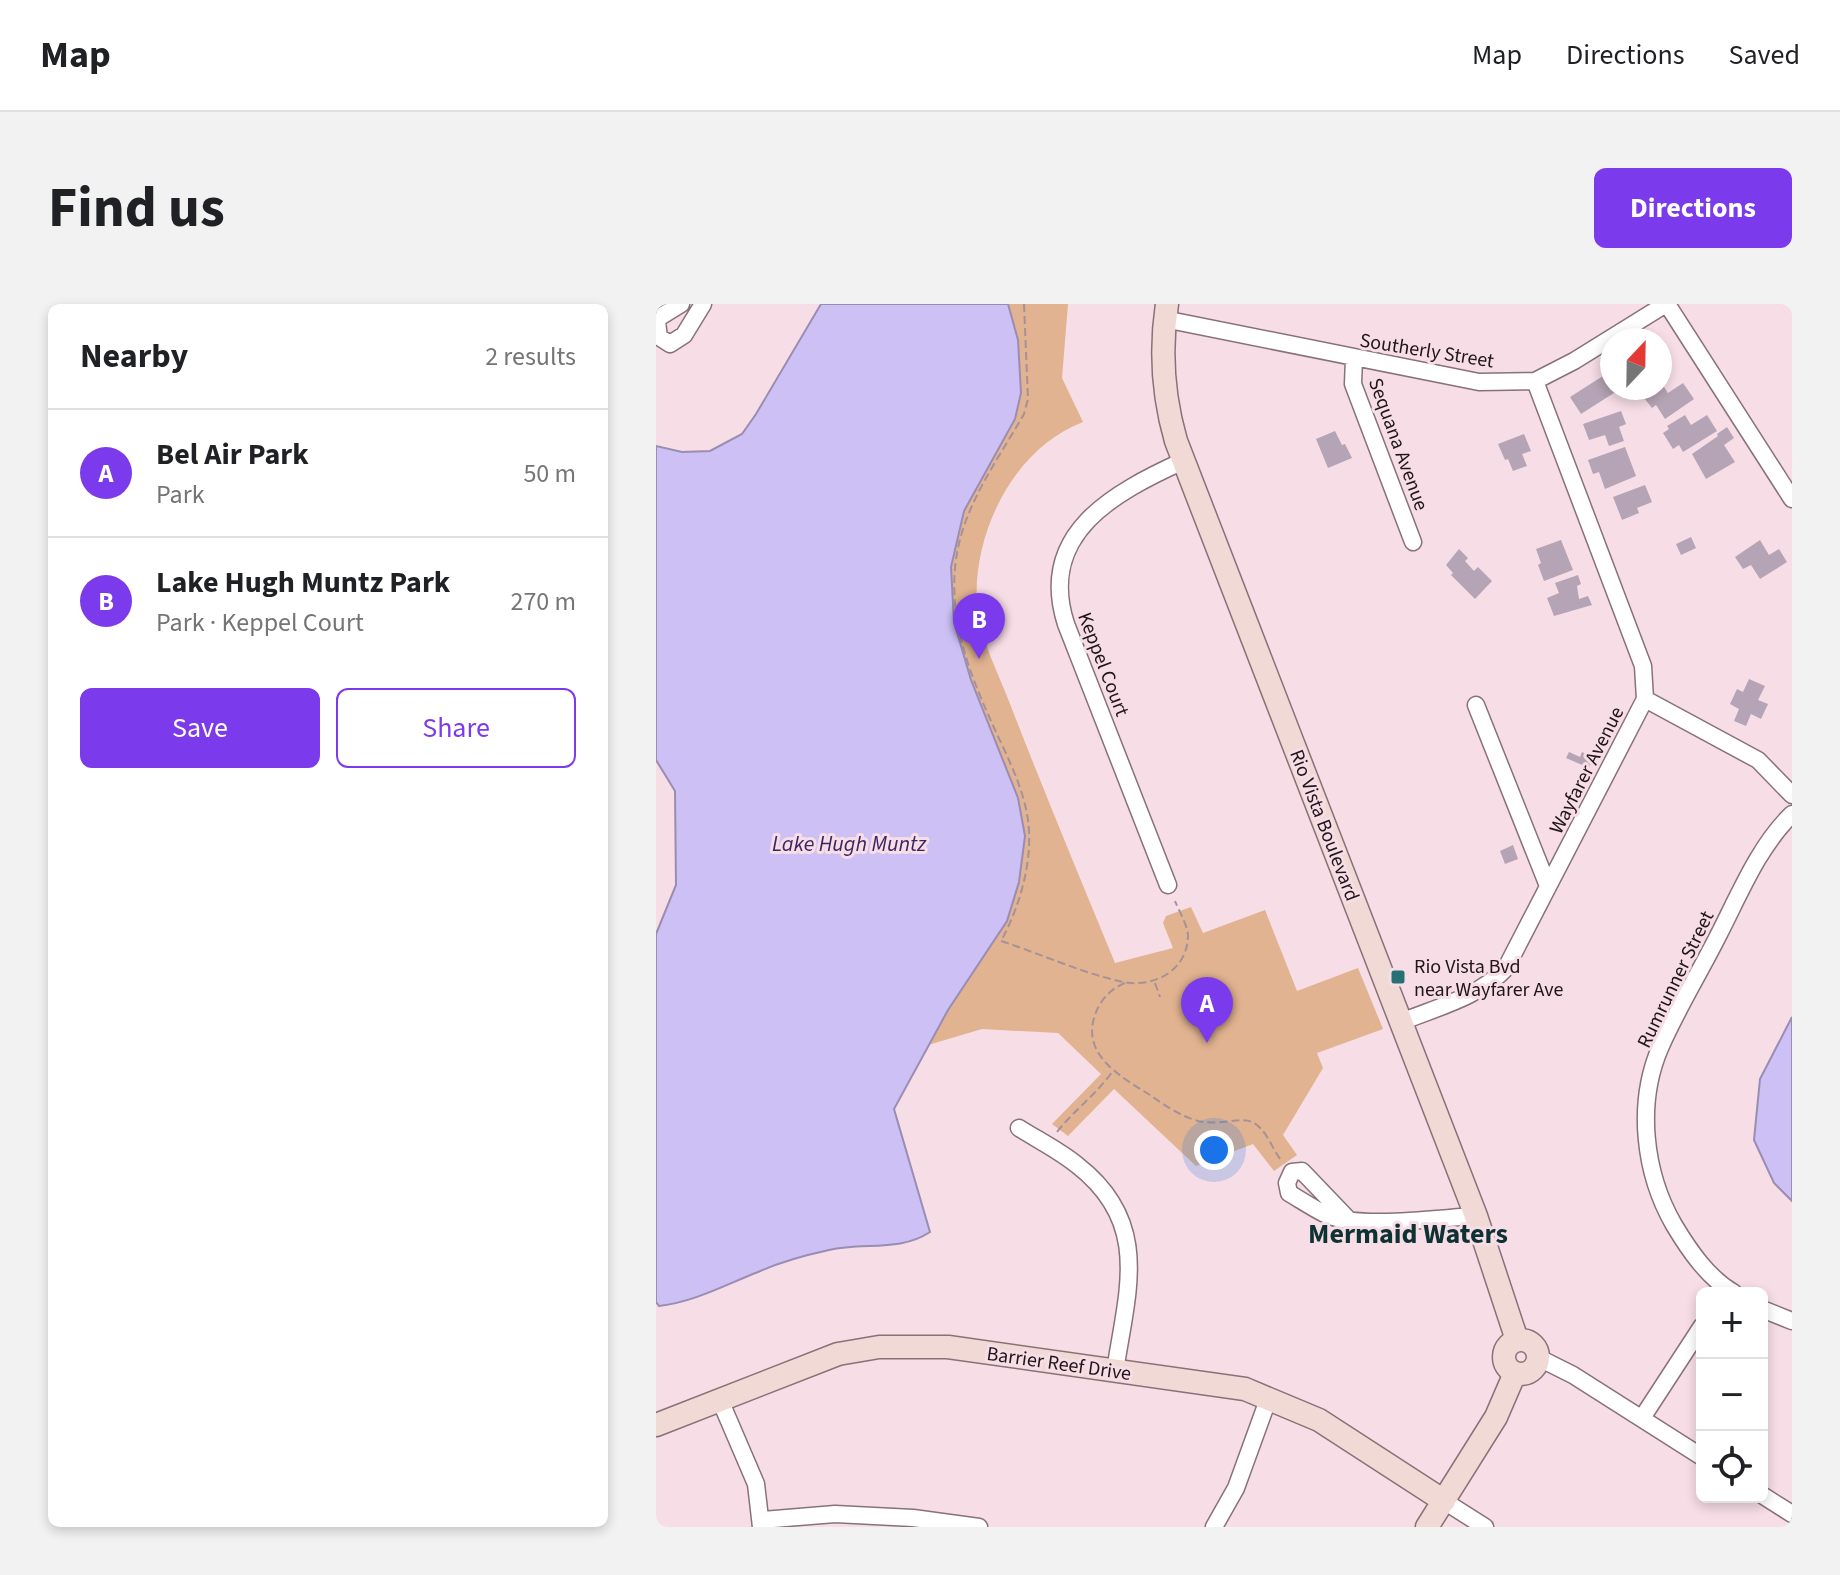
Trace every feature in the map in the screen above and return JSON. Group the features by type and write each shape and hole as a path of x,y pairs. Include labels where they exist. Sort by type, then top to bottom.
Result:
{"street":[{"path":"681,304 657,322 656,331 663,341 670,344 684,335 703,304"},
{"path":"1666,304 1792,499"},
{"name":"Southerly Street","path":"1166,312 1354,358 1479,382 1535,381 1574,361 1666,304"},
{"name":"Rio Vista Boulevard","path":"1166,312 1165,395 1183,461 1476,1216 1517,1340"},
{"name":"Sequana Avenue","path":"1354,358 1353,384 1413,542"},
{"name":"Wayfarer Avenue","path":"1401,1022 1474,993 1495,980 1516,951 1645,699 1643,666 1535,381"},
{"name":"Keppel Court","path":"1168,885 1066,624 1060,601 1059,577 1069,544 1087,518 1128,489 1183,461"},
{"path":"1645,699 1758,760 1792,795"},
{"path":"1476,705 1548,886"},
{"name":"Rumrunner Street","path":"1723,1287 1685,1244 1662,1205 1651,1172 1646,1129 1650,1086 1659,1050 1746,882 1779,827 1792,814"},
{"path":"1019,1128 1078,1165 1110,1198 1126,1229 1130,1268 1115,1371"},
{"path":"1292,1172 1287,1183 1289,1193 1329,1216 1370,1221 1476,1216"},
{"path":"1768,1311 1792,1321"},
{"path":"1642,1418 1696,1335"},
{"path":"1539,1358 1529,1373 1515,1373 1506,1365 1504,1352 1511,1342 1517,1340 1534,1345 1539,1358 1573,1375 1696,1453"},
{"name":"Barrier Reef Drive","path":"656,1425 821,1359 879,1347 948,1347 1224,1385 1269,1397 1319,1420 1444,1501"},
{"path":"1427,1527 1496,1417 1515,1373"},
{"path":"1214,1527 1236,1488 1269,1397"},
{"path":"720,1400 756,1484 761,1524 835,1514 913,1518 979,1527"},
{"path":"1768,1499 1792,1514"},
{"path":"1444,1501 1485,1527"}],"path":[{"path":"1001,941 1011,923 1021,892 1029,827 1012,767 963,649 957,624 955,572 967,515 1024,414 1028,399 1024,304"},
{"path":"1168,885 1188,935 1178,968 1154,981 1126,983 1112,988 1096,1008 1091,1028 1093,1044 1113,1071 1192,1119 1211,1124 1247,1120 1256,1123 1272,1150 1292,1172"},
{"path":"995,940 1126,983"},
{"path":"1154,981 1160,997"},
{"path":"1047,1146 1113,1071"}],"shaded area":[{"path":"1008,304 1068,304 1062,378 1083,422 1058,434 1037,451 1002,496 982,550 977,578 979,618 991,658 1115,963 1173,948 1163,923 1166,916 1191,907 1203,933 1265,910 1297,991 1358,968 1383,1029 1317,1053 1323,1068 1283,1135 1297,1155 1274,1171 1253,1144 1196,1166 1114,1089 1068,1136 1052,1124 1101,1074 1058,1033 982,1029 928,1045 948,1010 1025,836 1018,798 971,680 954,621 951,567 964,511 1000,446 1021,393 1018,340"}],"water":[{"name":"Lake Hugh Muntz","path":"821,304 1008,304 1018,340 1021,393 1015,419 964,511 951,567 954,622 971,680 1018,798 1025,836 1019,882 1007,921 948,1010 894,1109 930,1232 906,1242 842,1248 802,1257 766,1268 697,1297 659,1306 656,1302 656,934 676,885 675,791 656,760 656,446 682,452 710,451 742,434"},
{"path":"1792,1017 1792,1201 1774,1183 1754,1140 1760,1079"}],"building":[{"path":"1600,378 1600,400 1603,400 1581,414 1570,397"},
{"path":"1683,383 1694,399 1665,419 1656,405 1652,408 1646,400 1672,400 1672,390"},
{"path":"1621,411 1626,424 1619,427 1624,441 1609,446 1605,435 1589,440 1583,424"},
{"path":"1685,415 1691,425 1707,415 1717,431 1683,452 1679,445 1673,449 1663,433 1669,429 1667,426"},
{"path":"1727,427 1734,438 1724,445 1735,462 1706,479 1692,454"},
{"path":"1335,431 1352,458 1328,468 1316,439"},
{"path":"1524,434 1531,451 1522,454 1527,466 1513,471 1498,444"},
{"path":"1625,447 1636,476 1605,489 1599,472 1593,474 1588,460"},
{"path":"1645,485 1652,502 1637,508 1639,513 1622,520 1613,497"},
{"path":"1691,537 1696,548 1681,555 1676,544"},
{"path":"1561,540 1573,570 1544,581 1536,549"},
{"path":"1760,540 1769,555 1779,549 1787,562 1760,579 1751,565 1743,569 1735,557"},
{"path":"1459,549 1474,571 1478,567 1492,581 1475,599 1451,575 1453,573 1446,565"},
{"path":"1578,575 1581,584 1577,586 1579,599 1588,596 1592,605 1554,616 1547,598 1559,593 1555,583"},
{"path":"1749,679 1765,686 1758,700 1768,704 1761,719 1751,714 1746,726 1734,721 1739,709 1730,704 1737,689 1743,692"},
{"path":"1569,752 1580,757 1582,752 1594,757 1589,768 1566,758"},
{"path":"1513,845 1518,859 1505,864 1500,851"}],"place":[{"name":"Lake Hugh Muntz Park","path":"979,659"},
{"name":"Rio Vista Bvd near Wayfarer Ave","path":"1398,977"},
{"name":"Bel Air Park","path":"1207,1043"}],"district":[{"name":"Mermaid Waters","path":"1408,1233"}]}
